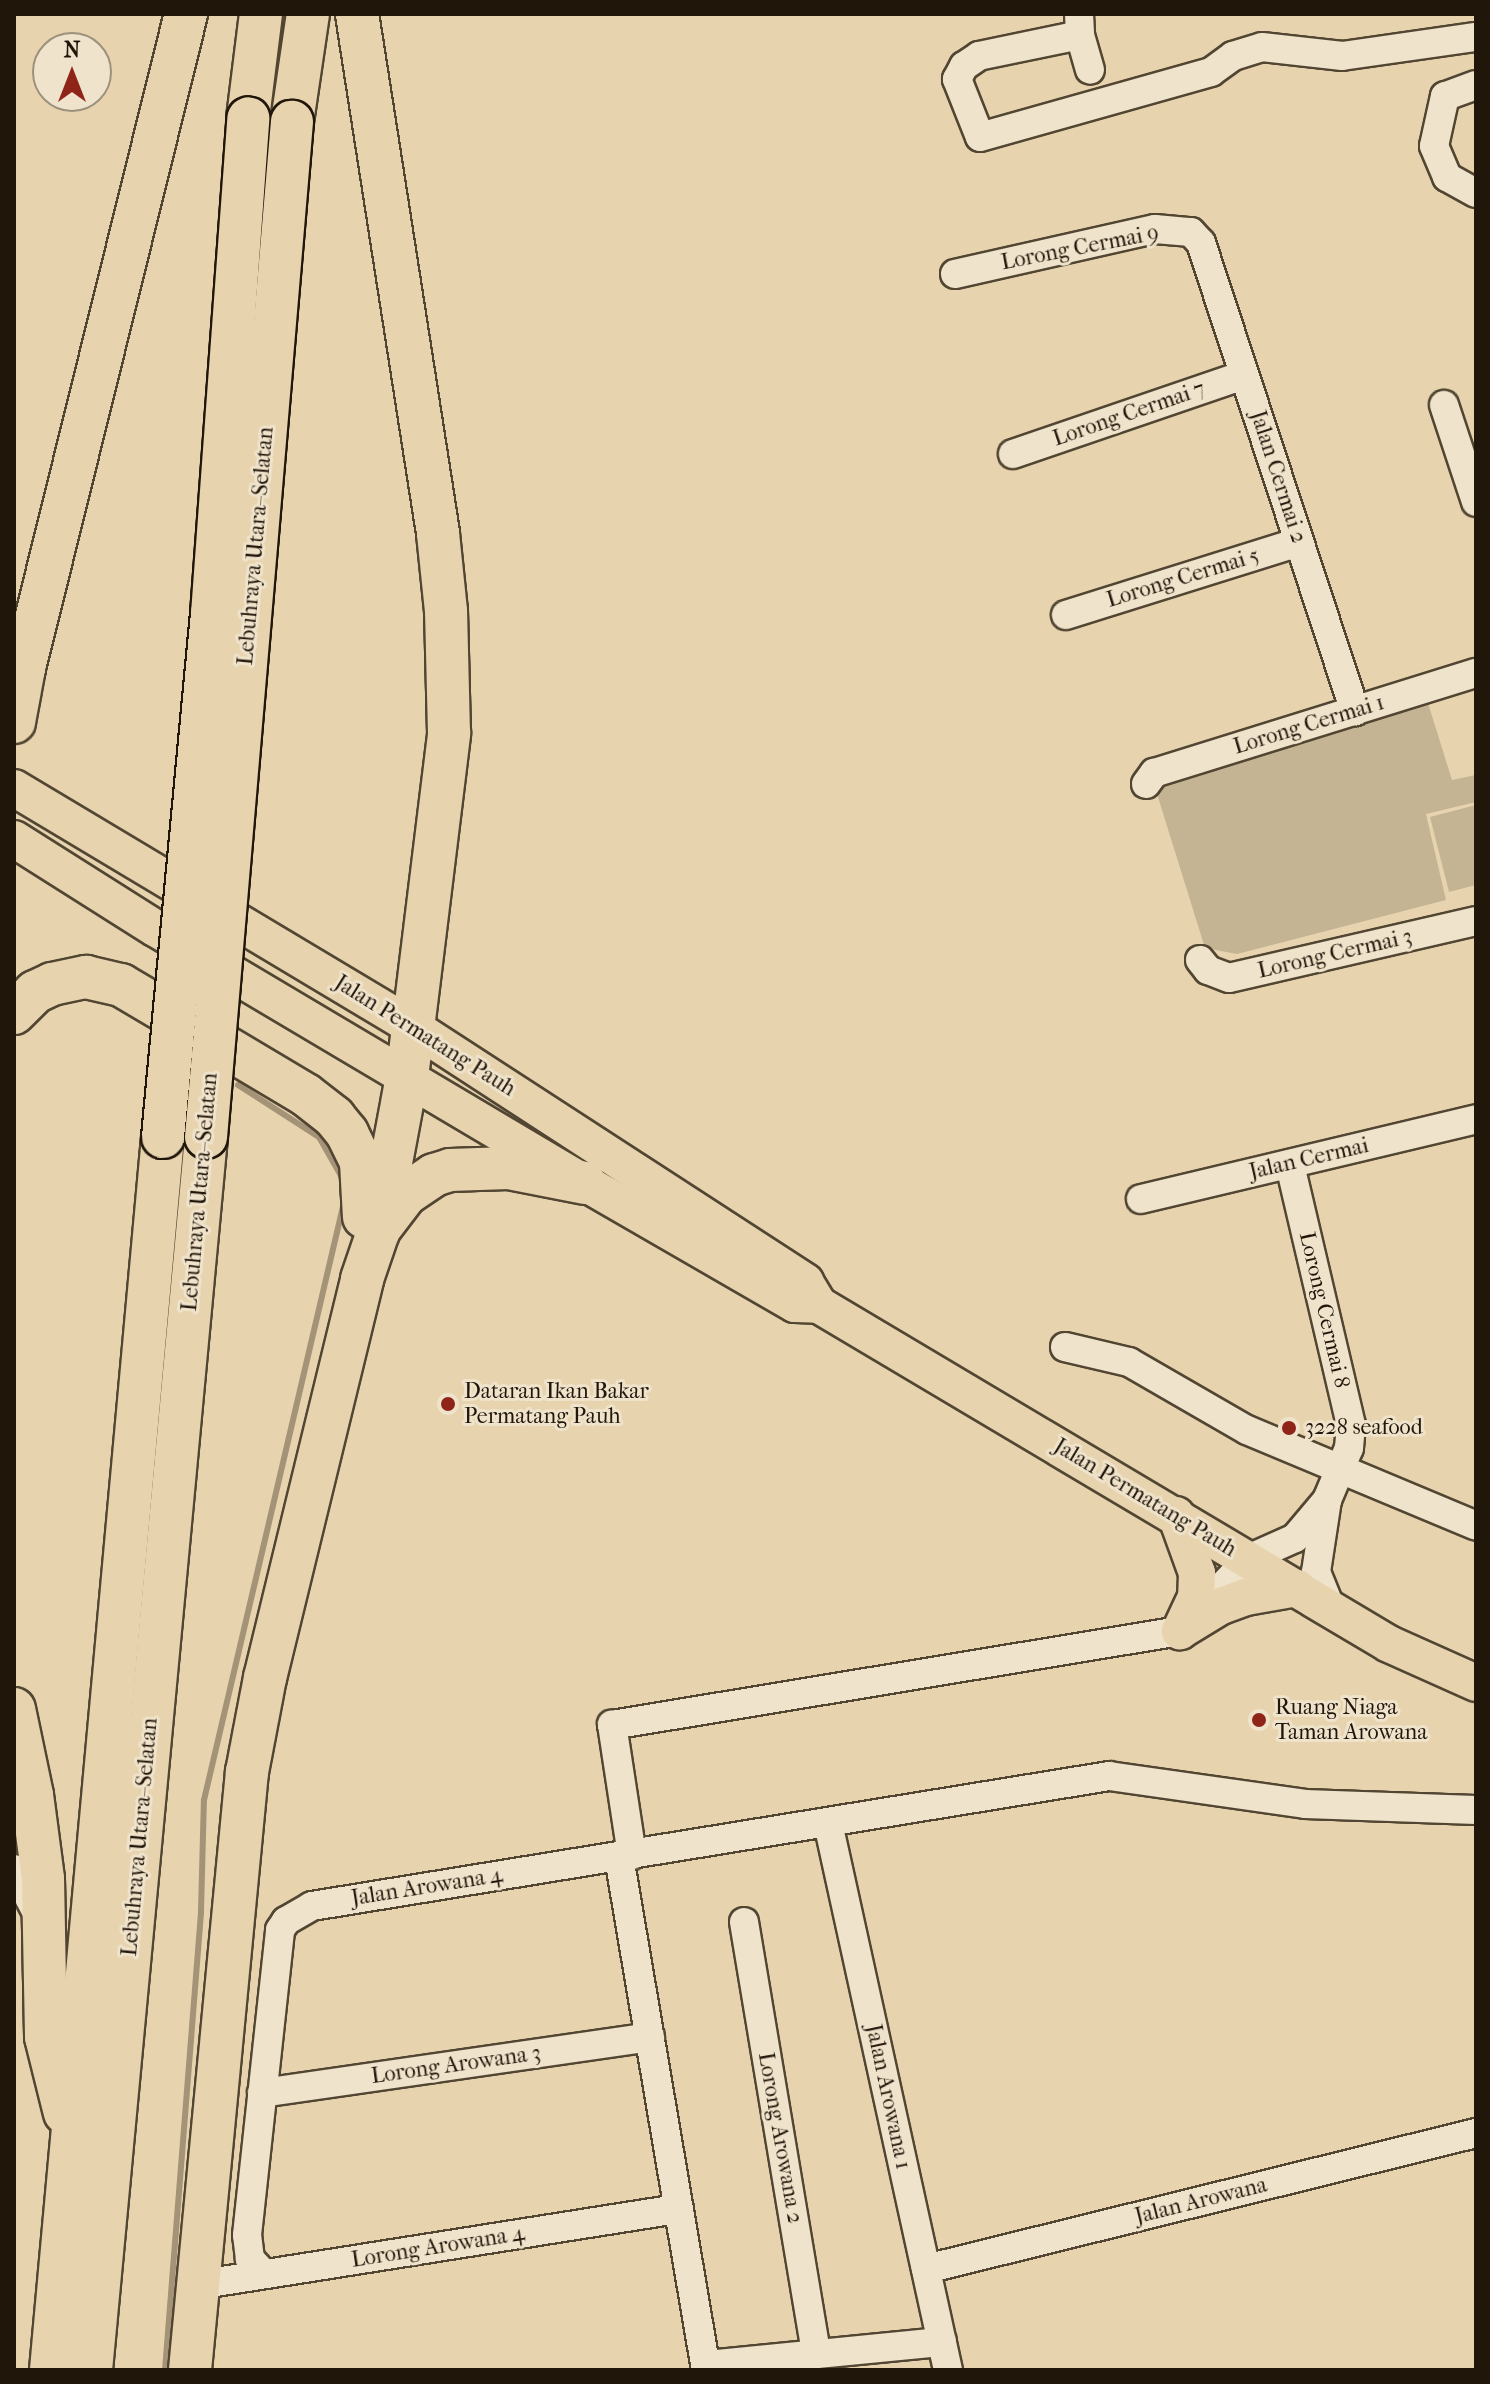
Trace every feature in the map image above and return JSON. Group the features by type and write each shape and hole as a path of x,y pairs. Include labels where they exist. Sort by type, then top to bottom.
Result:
{"highway":[{"path":"14,722 19,674 186,14"},
{"name":"Lebuhraya Utara–Selatan","path":"51,2370 212,614 248,118 261,14"},
{"name":"Lebuhraya Utara–Selatan","path":"91,2370 206,1137 292,122 308,14"},
{"path":"190,2370 247,1772 265,1678 362,1279 378,1232 407,1077 449,733 446,611 438,533 357,14"},
{"path":"14,1013 35,992 52,984 78,977 104,979 159,1007 322,1106 347,1133 361,1162 362,1279"},
{"path":"378,1232 406,1194 450,1170 508,1168 585,1183"},
{"path":"14,1709 39,1841 46,1934 46,2037 51,2070 72,2133"}],"main road":[{"name":"Jalan Permatang Pauh","path":"14,788 413,1027 805,1282 819,1305"},
{"name":"Jalan Permatang Pauh","path":"14,839 155,928 585,1183 795,1304 819,1305 1389,1644 1476,1683"},
{"path":"1176,1515 1197,1573 1196,1597 1180,1631"},
{"path":"1180,1631 1221,1606 1246,1597 1297,1588"}],"street":[{"path":"1090,70 1080,24 979,56 964,66 957,79 980,137 1211,72 1233,56 1262,47 1342,56 1476,37"},
{"path":"1476,85 1445,96 1434,146 1447,177 1476,193"},
{"name":"Lorong Cermai 9","path":"955,274 1155,229 1191,232 1201,243"},
{"name":"Jalan Cermai 2","path":"1201,243 1355,711"},
{"name":"Lorong Cermai 7","path":"1013,454 1244,375"},
{"path":"1444,405 1476,502"},
{"name":"Lorong Cermai 5","path":"1066,615 1299,542"},
{"name":"Lorong Cermai 1","path":"1146,784 1154,773 1476,673"},
{"name":"Lorong Cermai 3","path":"1200,960 1208,970 1229,978 1476,921"},
{"name":"Jalan Cermai","path":"1141,1199 1476,1119"},
{"name":"Lorong Cermai 8","path":"1290,1164 1351,1425 1349,1448 1327,1500 1316,1572 1331,1609"},
{"path":"1065,1347 1129,1362 1247,1430 1476,1526"},
{"name":"Lorong Cermai 8","path":"1248,1559 1295,1538 1327,1500"},
{"path":"942,2342 706,2368 650,2037 625,1856 612,1725 1180,1631 1248,1559"},
{"name":"Jalan Arowana 4","path":"264,2274 250,2259 247,2235 280,1930 286,1921 312,1906 1109,1776 1305,1804 1476,1810"},
{"name":"Jalan Arowana 1","path":"828,1823 948,2370"},
{"path":"14,1869 46,1934"},
{"name":"Lorong Arowana 2","path":"744,1922 816,2354"},
{"name":"Lorong Arowana 3","path":"262,2093 650,2037"},
{"name":"Jalan Arowana","path":"926,2269 1476,2133"},
{"name":"Lorong Arowana 4","path":"197,2285 679,2209"}],"shaded area":[{"path":"1428,703 1452,780 1476,775 1476,802 1426,814 1446,900 1237,954 1205,948 1157,794 1164,780"},
{"path":"1476,805 1476,885 1449,892 1430,817"}],"waterway":[{"path":"238,1085 319,1137 343,1179"},
{"path":"165,2370 201,1911 204,1800 344,1202"}],"place":[{"name":"Dataran Ikan Bakar Permatang Pauh","path":"448,1404"},
{"name":"3228 seafood","path":"1289,1428"},
{"name":"Ruang Niaga Taman Arowana","path":"1259,1720"}]}
